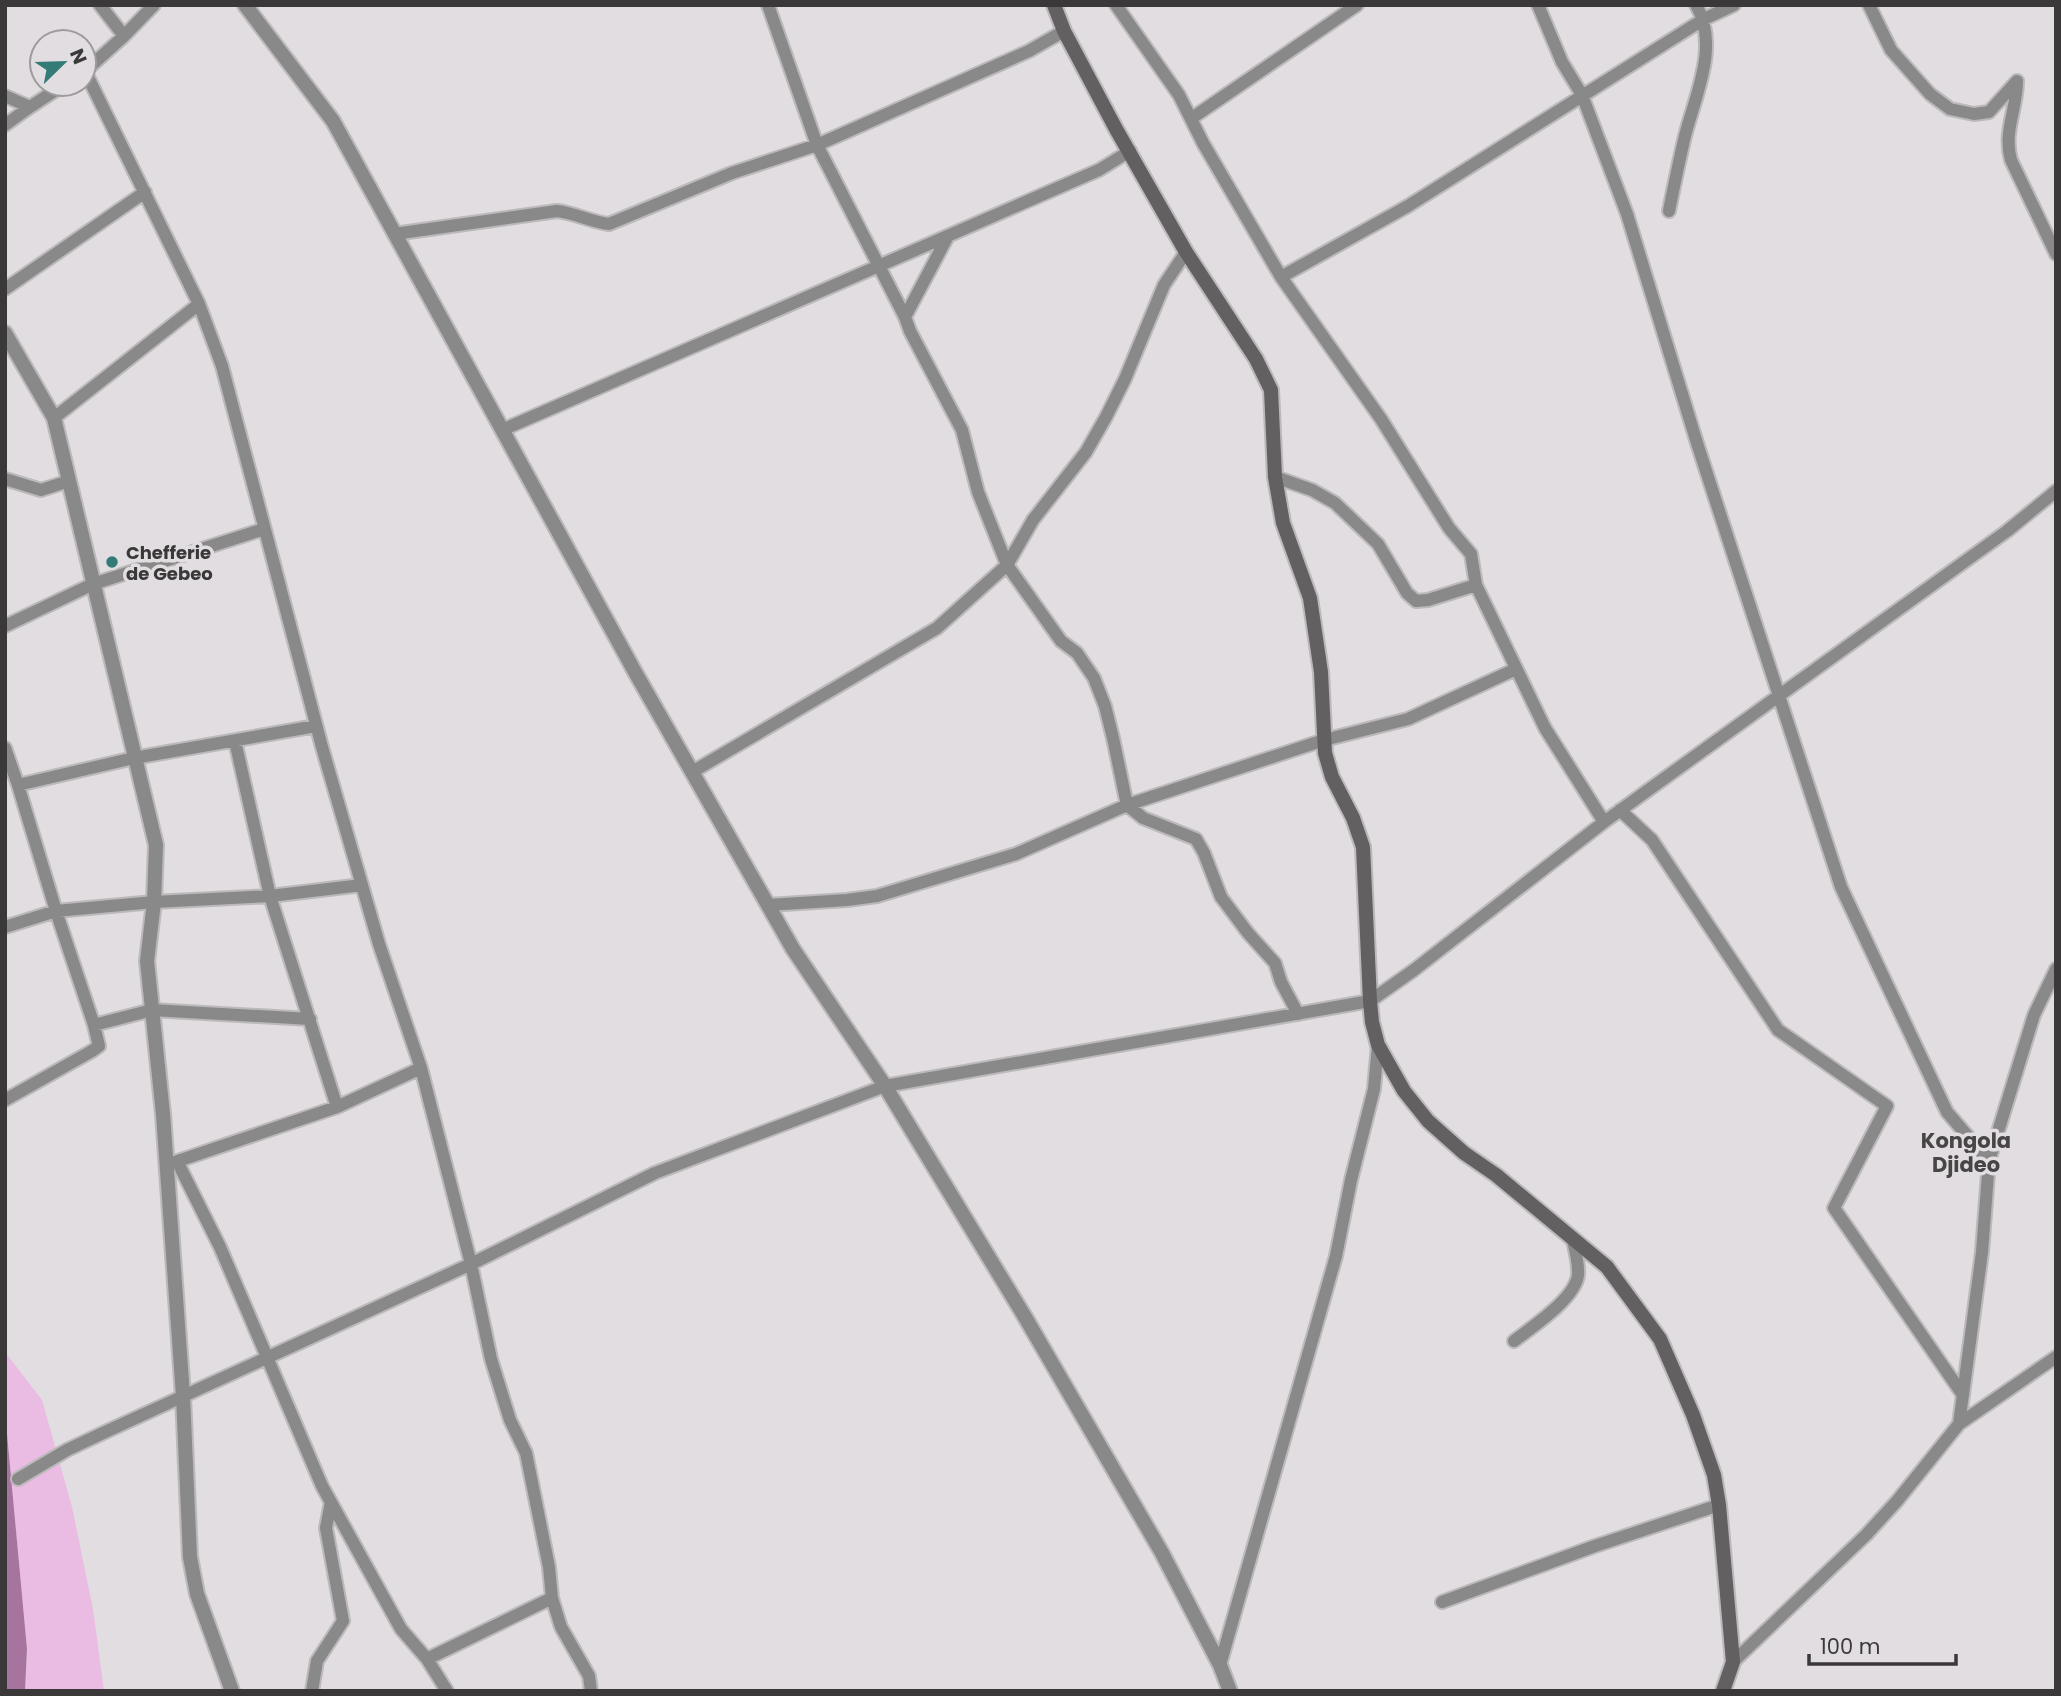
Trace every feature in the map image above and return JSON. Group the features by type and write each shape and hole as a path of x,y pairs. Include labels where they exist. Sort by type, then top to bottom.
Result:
{"main road":[{"path":"1054,5 1064,31 1186,252 1256,359 1271,390 1275,477 1283,523 1310,597 1321,672 1324,740 1332,777 1353,818 1363,847 1370,1001 1378,1045 1404,1091 1428,1121 1607,1267 1660,1339 1714,1475 1733,1662 1723,1691"}],"street":[{"path":"100,5 124,36"},
{"path":"98,59 154,5"},
{"path":"245,5 332,121 768,905 793,948 885,1086 1087,1424 1162,1553 1220,1665 1230,1691"},
{"path":"768,5 817,145 961,430 978,492 1007,565 1061,642 1077,653 1094,678 1111,727 1127,805 1143,818 1196,839 1221,897 1275,963 1281,982 1298,1014"},
{"path":"1116,5 1154,56 1192,118 1203,143 1281,277 1381,419 1449,528 1471,554 1476,585 1545,728 1604,822"},
{"path":"1192,118 1357,5"},
{"path":"1538,5 1562,62 1582,95 1627,214 1697,443 1841,887 1947,1112 1989,1161"},
{"path":"1668,211 1685,135 1705,72 1704,19 1696,5"},
{"path":"1281,277 1408,206 1704,19 1734,5"},
{"path":"1869,5 1891,50 1930,94 1950,109 1974,114 1989,112 2017,81 2017,98 2008,129 2007,147 2056,254"},
{"path":"394,234 557,211 609,224 732,173 817,145 1029,51 1064,31"},
{"path":"5,96 30,107"},
{"path":"98,97 199,304 222,366 316,726 379,944 421,1068 471,1264 491,1359 510,1420 526,1453 549,1567 552,1598 561,1627 589,1676 592,1691"},
{"path":"5,125 44,98"},
{"path":"502,430 1099,170 1130,151"},
{"path":"5,289 145,192"},
{"path":"905,317 948,236"},
{"path":"692,772 937,628 1007,565 1033,520 1086,452 1125,379 1164,285 1186,252"},
{"path":"54,418 199,304"},
{"path":"5,333 54,418 156,845 154,902 147,961 173,1163 187,1520 192,1576 206,1624 232,1691"},
{"path":"1275,477 1312,490 1335,503 1378,544 1407,593 1416,601 1428,600 1476,585"},
{"path":"5,479 41,490 69,481"},
{"path":"18,1479 67,1450 471,1264 655,1173 885,1086 1370,1001 1620,810 2007,531 2056,491"},
{"path":"5,626 93,584 264,529"},
{"path":"768,905 847,901 877,896 1016,854 1127,805 1324,740 1408,719 1516,669"},
{"path":"18,785 134,758 316,726"},
{"path":"235,741 270,896 337,1107"},
{"path":"5,748 99,1046 5,1100"},
{"path":"1620,810 1652,840 1778,1030 1887,1107 1834,1208 1963,1395"},
{"path":"5,927 56,911 154,902 270,896 362,886"},
{"path":"1959,1424 1982,1252 1989,1161 2034,1015 2056,969"},
{"path":"94,1025 152,1010 310,1019"},
{"path":"1220,1665 1336,1256 1374,1089 1378,1045"},
{"path":"173,1163 337,1107 421,1068"},
{"path":"173,1163 220,1247 322,1486 401,1629 427,1660 447,1691"},
{"path":"1514,1341 1552,1311 1569,1294 1578,1278 1572,1237"},
{"path":"1733,1662 1866,1535 1898,1501 1959,1424 2056,1357"},
{"path":"312,1691 317,1661 343,1621 326,1528 331,1502"},
{"path":"1442,1602 1595,1546 1719,1505"},
{"path":"427,1660 552,1598"}],"shaded area":[{"path":"5,1352 42,1400 72,1507 93,1609 104,1691 25,1691 27,1649 5,1412"},
{"path":"5,1412 27,1649 25,1691 5,1691"}],"place":[{"name":"Chefferie de Gebeo","path":"112,562"}],"district":[{"name":"Kongola Djideo","path":"1966,1152"}]}
